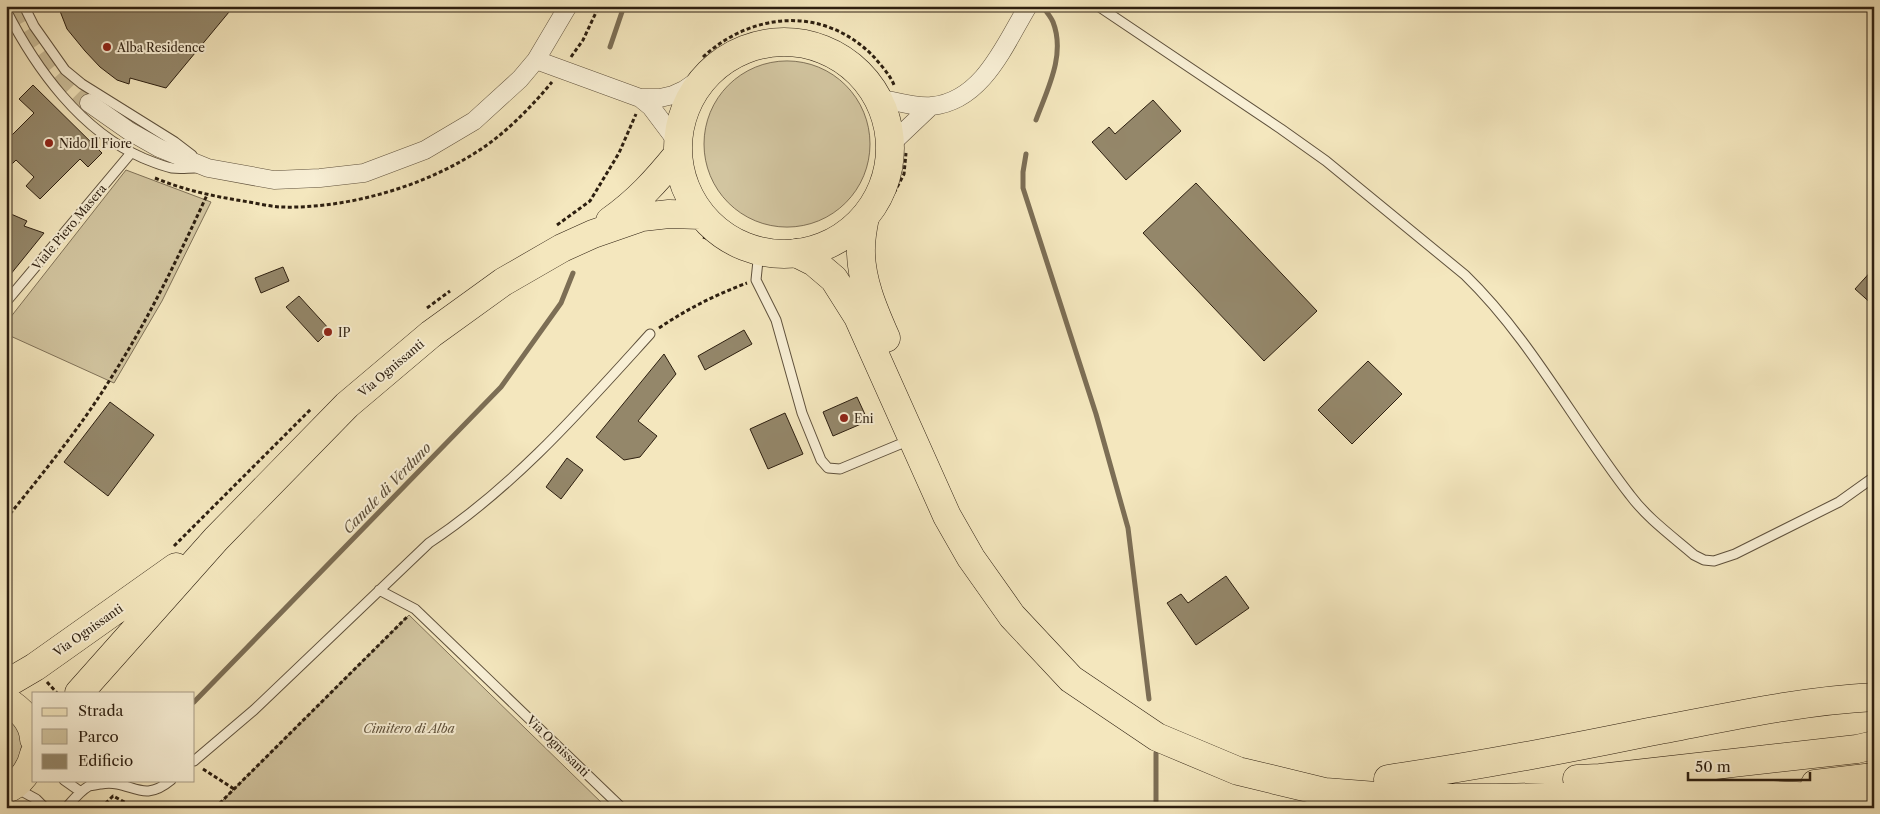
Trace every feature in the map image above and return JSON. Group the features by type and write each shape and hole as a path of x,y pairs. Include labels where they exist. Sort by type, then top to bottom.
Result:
{"main road":[{"path":"874,216 841,238 812,251 759,257 727,238 713,227 700,225 681,176 678,149 679,132 685,110 706,65 722,61 752,46 768,43 800,42 832,52 846,61 890,100 887,120 900,135 890,157 885,183 873,207 874,216 861,244 862,265 874,311 963,508 986,550 1025,607 1082,667 1164,723 1243,758 1326,775 1388,779 1500,782 1600,778 1857,749 1874,745"},
{"name":"Via Ognissanti","path":"593,234 632,205 659,177 678,149"},
{"name":"Via Ognissanti","path":"80,692 216,538 347,405 431,334 503,282 562,248 593,234 642,217 669,214 700,225"},
{"path":"796,254 814,262 834,279 858,317 948,516 971,558 1012,616 1072,679 1157,737 1238,771 1325,792 1389,797 1497,798 1721,794 1846,798 1874,804"},
{"name":"Via Ognissanti","path":"6,684 35,667 216,538"},
{"path":"1388,779 1497,762 1769,709 1835,699 1874,698"},
{"path":"6,701 20,710 32,730"},
{"path":"10,788 21,779 32,760"},
{"path":"1721,794 1874,776"}],"street":[{"path":"89,103 129,131 159,148 208,168 274,180 320,178 364,173 425,150 474,120 520,80 536,60 568,6"},
{"path":"890,100 931,106 948,102 966,94 989,70 1027,7"},
{"path":"536,60 640,98 651,107 678,149"},
{"path":"640,98 660,98 684,90 706,65"},
{"path":"900,135 931,106"}],"lane":[{"path":"24,6 34,26 66,70 82,84 175,142 208,168"},
{"path":"1098,6 1326,161 1466,275 1484,293 1530,353 1630,496 1694,556 1714,562 1735,554 1839,502 1874,477"},
{"path":"6,10 21,40 77,113 105,137 131,153 157,164 173,168 208,168"},
{"name":"Viale Piero Masera","path":"6,302 131,153"},
{"path":"759,257 756,280 776,320 802,413 820,460 828,468 840,470 912,439"},
{"path":"195,760 254,710 429,542 456,525 508,482 575,417 650,334"},
{"name":"Via Ognissanti","path":"379,590 415,609 622,808"},
{"path":"67,782 81,792"},
{"path":"66,808 81,792 91,786 117,783 145,792 153,792 168,782"},
{"path":"10,788 36,799 44,808"}],"path":[{"path":"706,65 721,42 755,26 777,21 801,21 846,33 863,46 893,82 890,100"},
{"path":"874,216 904,174 900,135"},
{"path":"6,519 52,461 111,379 174,266 207,195"},
{"path":"700,225 713,240 735,254 759,257"},
{"path":"650,334 677,316 719,293 756,280"},
{"path":"215,808 415,609"},
{"path":"202,769 234,789"},
{"path":"101,808 113,796 132,806 144,807 145,792"}],"green space":[{"path":"795,61 819,67 846,85 864,112 869,128 869,160 864,176 846,203 833,213 811,224 779,227 755,221 734,208 723,197 707,168 704,136 710,112 723,91 734,80 763,64"},
{"path":"126,170 211,202 162,301 114,383 6,334 6,323"},
{"name":"Cimitero di Alba","path":"409,615 607,808 215,808"},
{"path":"6,715 18,730 22,748 18,762 6,775"}],"building":[{"path":"58,6 73,10 74,6 234,6 166,88 130,78 129,84 117,80 100,67 67,29"},
{"name":"Nido Il Fiore","path":"33,85 102,153 88,167 80,159 40,199 26,186 34,177 16,160 6,170 6,141 34,113 19,99"},
{"path":"1153,100 1181,131 1126,180 1092,142 1109,127 1115,134"},
{"path":"1196,183 1317,311 1264,361 1143,233"},
{"path":"11,214 27,221 24,226 44,233 6,280 6,226"},
{"path":"283,267 289,281 261,293 255,278"},
{"path":"1874,268 1874,306 1855,289"},
{"path":"299,296 330,330 318,342 286,307"},
{"path":"744,330 752,344 705,370 698,356"},
{"path":"664,354 676,374 638,421 657,436 640,457 624,460 596,437"},
{"path":"1368,361 1402,394 1352,444 1318,410"},
{"path":"857,397 868,421 833,436 823,412"},
{"path":"110,402 154,435 108,496 64,462"},
{"path":"785,413 803,454 768,469 750,429"},
{"path":"567,458 583,470 561,499 546,487"},
{"path":"1226,576 1249,608 1196,645 1167,603 1181,594 1188,603"}],"waterway":[{"name":"Canale di Verduno","path":"610,47 624,6"},
{"path":"1036,120 1054,72 1057,47 1053,22 1042,6"},
{"path":"1026,154 1023,188 1096,414 1128,528 1149,699"},
{"name":"Canale di Verduno","path":"195,701 501,387 561,303 573,273"},
{"path":"1156,753 1156,808"}],"tunnel":[{"path":"15,6 38,46 67,81 89,103"}],"place":[{"name":"Alba Residence","path":"107,47"},
{"name":"Nido Il Fiore","path":"49,143"},
{"name":"IP","path":"328,332"},
{"name":"Eni","path":"844,418"}]}
